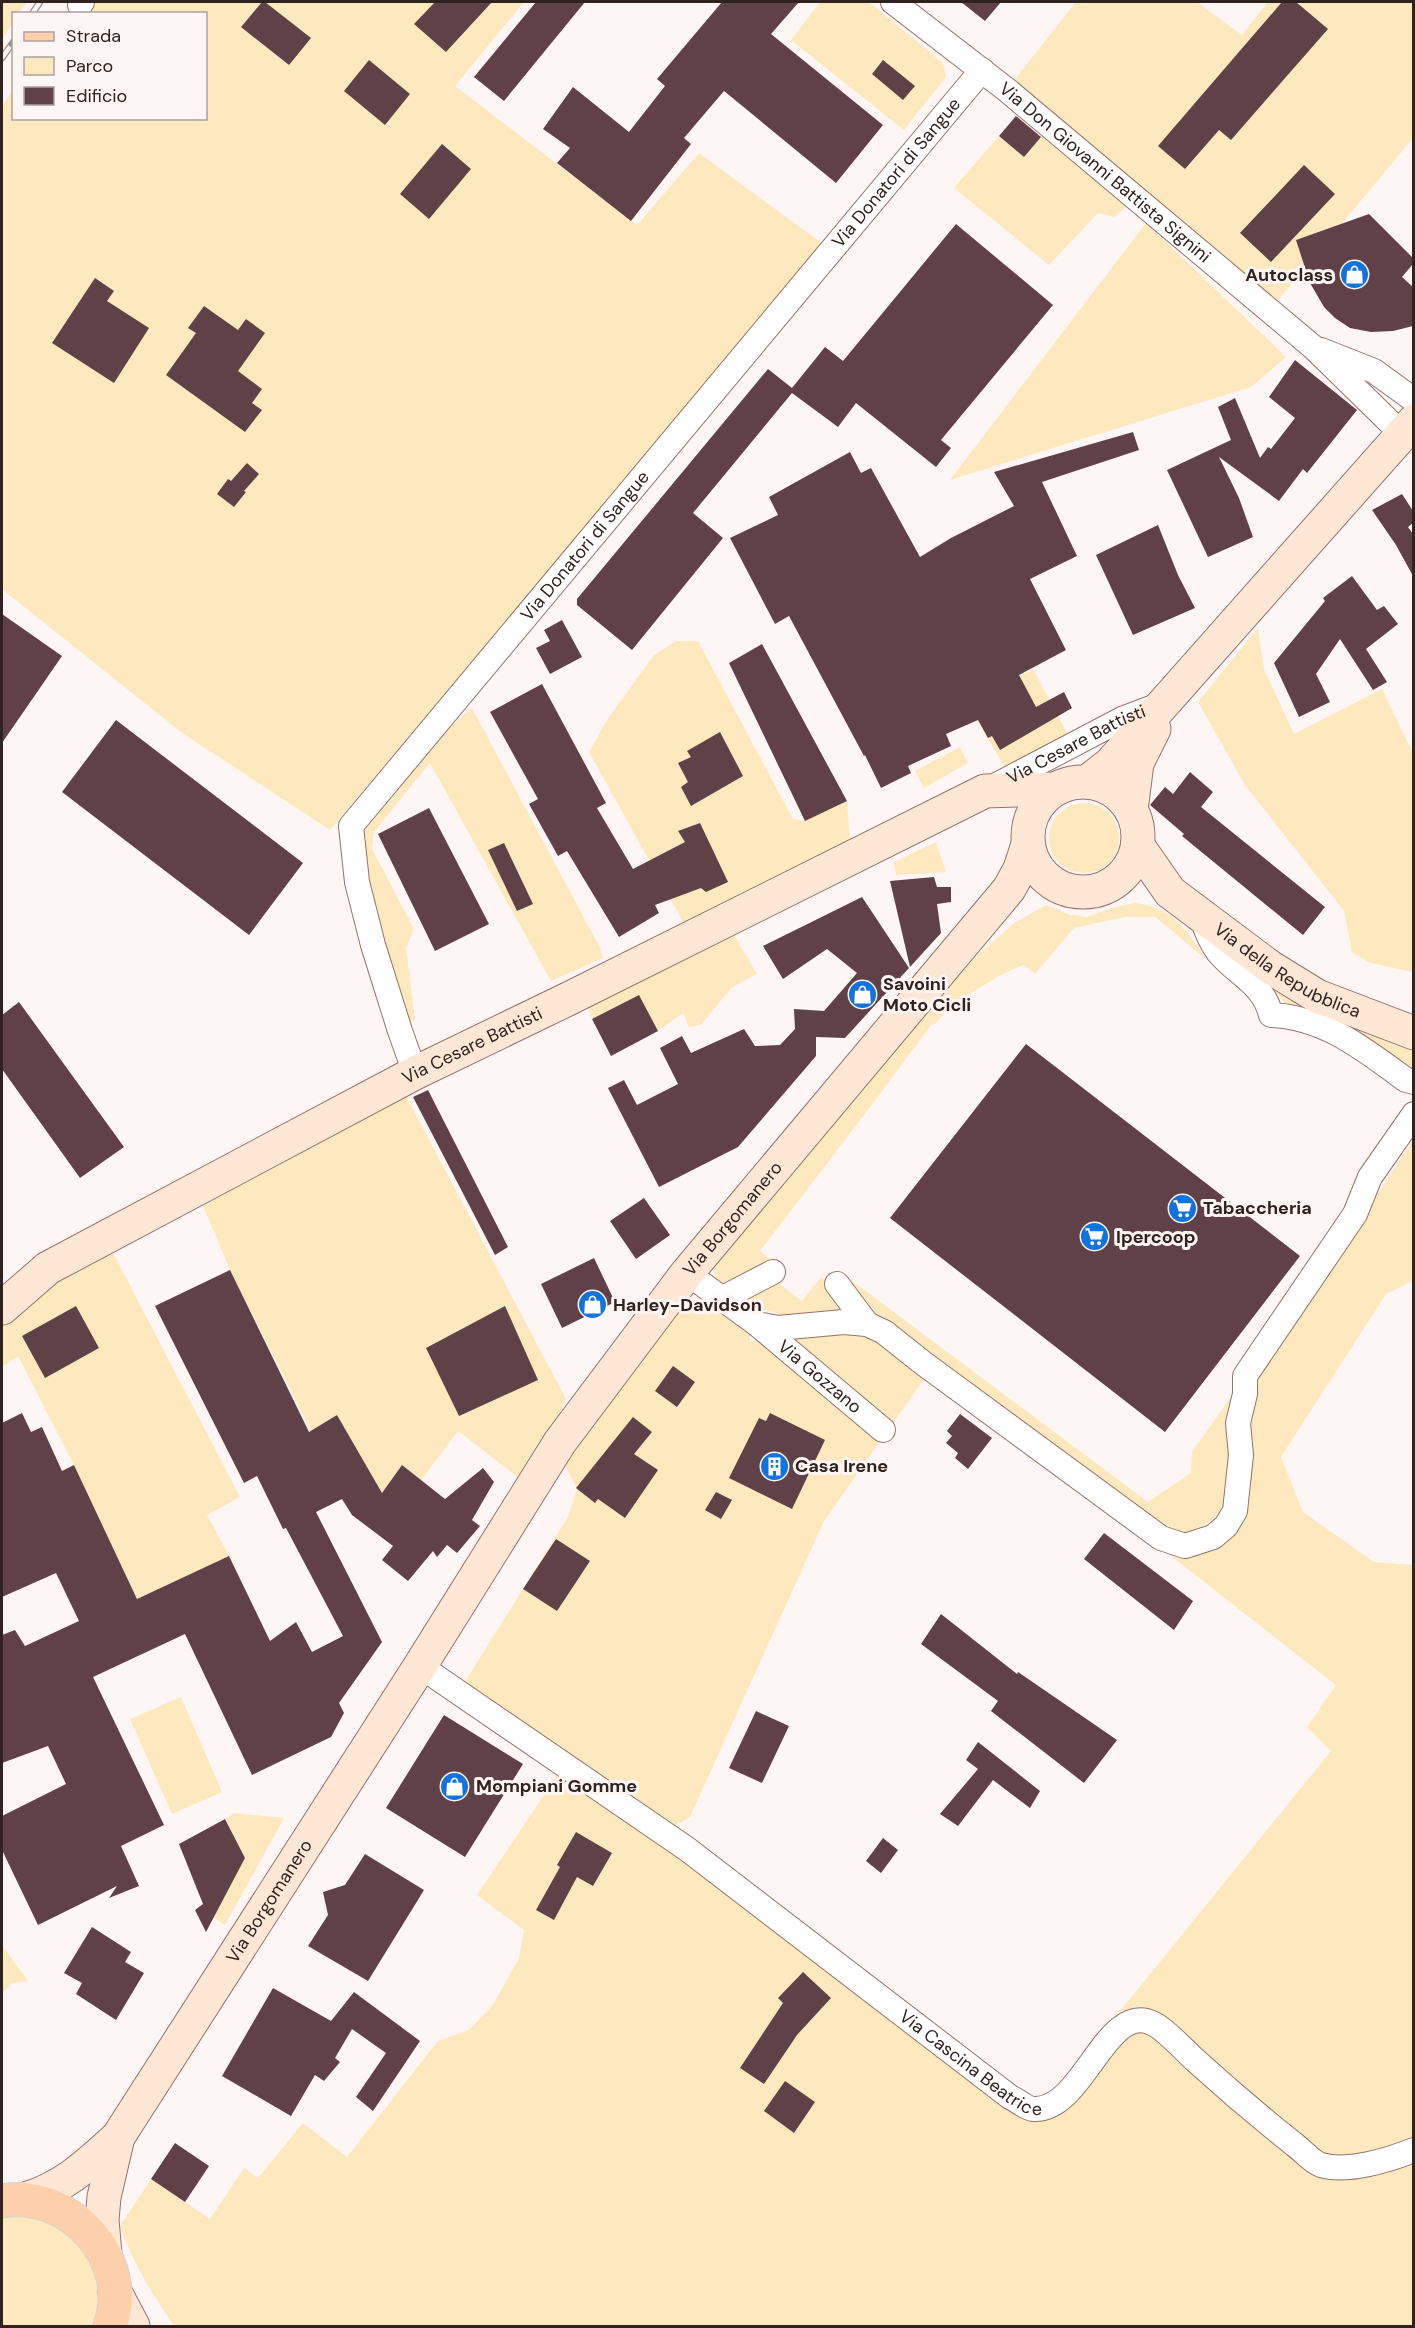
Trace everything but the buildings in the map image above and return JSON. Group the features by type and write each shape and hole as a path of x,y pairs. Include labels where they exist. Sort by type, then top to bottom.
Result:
{"main road":[{"path":"1087,782 1110,764 1381,459 1410,435"},
{"path":"1131,810 1137,763 1167,701"},
{"path":"1087,782 1102,785 1122,797 1137,825 1138,846 1127,872 1116,882 1096,892 1080,893 1059,887 1045,877 1035,865 1028,839 1030,823 1036,807 1047,795 1071,783 1087,782"},
{"name":"Via Cesare Battisti","path":"2,1308 48,1268 416,1073 590,989 971,798 1055,789"},
{"name":"Via Cesare Battisti","path":"971,798 995,803 1015,815 1028,839"},
{"name":"Via Borgomanero","path":"10,2198 48,2192 64,2183 118,2137 420,1666 560,1442 687,1273 1009,889 1020,869 1028,839"},
{"name":"Via della Repubblica","path":"1138,846 1170,892 1270,967 1317,996 1413,1034"},
{"name":"Via Borgomanero","path":"969,939 1038,893 1059,887"},
{"name":"Via della Repubblica","path":"1106,888 1143,887 1170,892"},
{"name":"Via Borgomanero","path":"105,2253 102,2220 104,2197 118,2137"},
{"path":"10,2198 50,2205 72,2216 91,2233 105,2253 112,2272 115,2292 111,2326"},
{"path":"115,2292 133,2326"}],"street":[{"name":"Via Don Giovanni Battista Signini","path":"893,2 982,70 1313,347 1410,435"},
{"name":"Via Donatori di Sangue","path":"416,1073 400,1031 368,924 357,882 351,826 982,70"},
{"name":"Via Don Giovanni Battista Signini","path":"1313,347 1374,371 1413,400"},
{"name":"Via Cesare Battisti","path":"971,798 1122,719 1167,701"},
{"path":"1201,915 1208,937 1219,953 1268,1000 1271,1015 1289,1016 1337,1033 1358,1044 1406,1080 1413,1082"},
{"path":"837,1284 867,1324 884,1332 1161,1538 1185,1546 1213,1538 1226,1527 1235,1511 1241,1455 1238,1423 1245,1394 1245,1376 1355,1214 1370,1177 1413,1114"},
{"path":"722,1299 773,1272"},
{"name":"Via Gozzano","path":"687,1273 757,1324 883,1430"},
{"name":"Via Gozzano","path":"757,1324 778,1328 818,1323 867,1324"},
{"name":"Via Cascina Beatrice","path":"420,1666 687,1849 1010,2097 1032,2109 1053,2106 1070,2092 1093,2059 1122,2026 1135,2020 1154,2023 1225,2087 1320,2165 1346,2167 1392,2159 1413,2150"}],"green space":[{"path":"2,2 27,2 20,12 12,12 12,24 2,40"},
{"path":"94,2 524,2 455,86 637,225 699,153 823,244 330,830 181,732 2,589 2,107 12,91 12,120 207,120 207,12 88,12"},
{"path":"820,2 869,2 943,63 946,77 904,130 791,40"},
{"path":"1076,2 1197,2 1242,35 1268,2 1413,2 1413,138 1274,305 1011,84"},
{"path":"1043,134 1129,205 1114,217 1098,213 1049,265 954,188 999,136 1024,157"},
{"path":"1146,223 1286,357 1251,387 950,480"},
{"path":"1258,628 1264,669 1294,734 1382,689 1413,753 1413,972 1370,963 1352,952 1344,911 1245,785 1198,702"},
{"path":"676,641 698,641 793,819 805,821 847,801 850,844 686,927 589,752 607,720 654,655"},
{"path":"1033,669 1067,733 1007,771 969,706"},
{"path":"472,708 600,948 603,958 551,981 430,763 374,832 372,849 414,929 406,948 415,1020 409,1023 362,870 364,831 425,754 423,750"},
{"path":"960,747 968,763 924,788 915,771"},
{"path":"1084,803 1097,806 1109,813 1116,825 1119,838 1116,851 1109,863 1097,870 1084,873 1071,870 1059,863 1052,851 1049,838 1052,825 1059,813 1071,806"},
{"path":"936,842 946,872 896,875 894,862"},
{"path":"1135,903 1170,915 1186,930 1207,960 1155,917 1125,917 1074,928 1035,974 1024,965 976,990 931,1025 760,1251 773,1261 764,1272 802,1301 821,1277 835,1288 853,1313 786,1316 752,1306 715,1277 715,1266 722,1255 910,1032 976,957 1014,923 1046,905 1071,915 1087,917 1111,908"},
{"path":"734,935 757,974 731,988 701,1025 689,1027 683,1013 658,1031 639,995 592,1019 587,1003"},
{"path":"1242,969 1413,1045 1413,1078 1289,1009 1279,995"},
{"path":"406,1096 566,1399 550,1435 519,1478 458,1431 421,1480 402,1466 382,1493 337,1415 311,1431 230,1270 201,1201"},
{"path":"1413,1140 1413,1281 1386,1294 1281,1457 1303,1512 1374,1562 1413,1565 1413,2326 174,2326 144,2278 120,2226 151,2179 210,2219 244,2168 258,2178 303,2123 347,2157 438,2041 469,2030 493,2005 519,1958 524,1930 477,1895 562,1768 1033,2114 1123,2030 1168,2032 1108,2026 1331,1751 1307,1727 1336,1685 1157,1545 1213,1544 1245,1428 1253,1384"},
{"path":"111,1249 240,1497 207,1515 229,1556 137,1599 74,1465 18,1356 2,1367 2,1325 50,1283"},
{"path":"851,1280 1148,1502 1191,1473 1192,1452 1238,1387 1231,1474 1222,1506 1216,1516 1199,1528 1179,1535 1151,1522 875,1312 848,1284"},
{"path":"696,1304 718,1313 750,1334 750,1342 785,1332 872,1333 929,1372 824,1521 690,1817 666,1831 461,1688 568,1517 577,1489 564,1464 668,1321 681,1309"},
{"path":"181,1697 222,1792 172,1814 130,1719"},
{"path":"234,1813 284,1818 225,1925 210,1915 245,1858 226,1819"},
{"path":"2,1945 28,1981 13,1983 3,1992"},
{"path":"32,2213 77,2237 101,2281 96,2326 2,2326 2,2214"}],"railway":[{"path":"33,12 40,2"},
{"path":"2,58 12,44"}],"place":[{"name":"Autoclass","path":"1354,275"},
{"name":"Savoini Moto Cicli","path":"862,994"},
{"name":"Tabaccheria","path":"1182,1208"},
{"name":"Ipercoop","path":"1095,1237"},
{"name":"Harley-Davidson","path":"592,1305"},
{"name":"Casa Irene","path":"774,1466"},
{"name":"Mompiani Gomme","path":"455,1786"}]}
